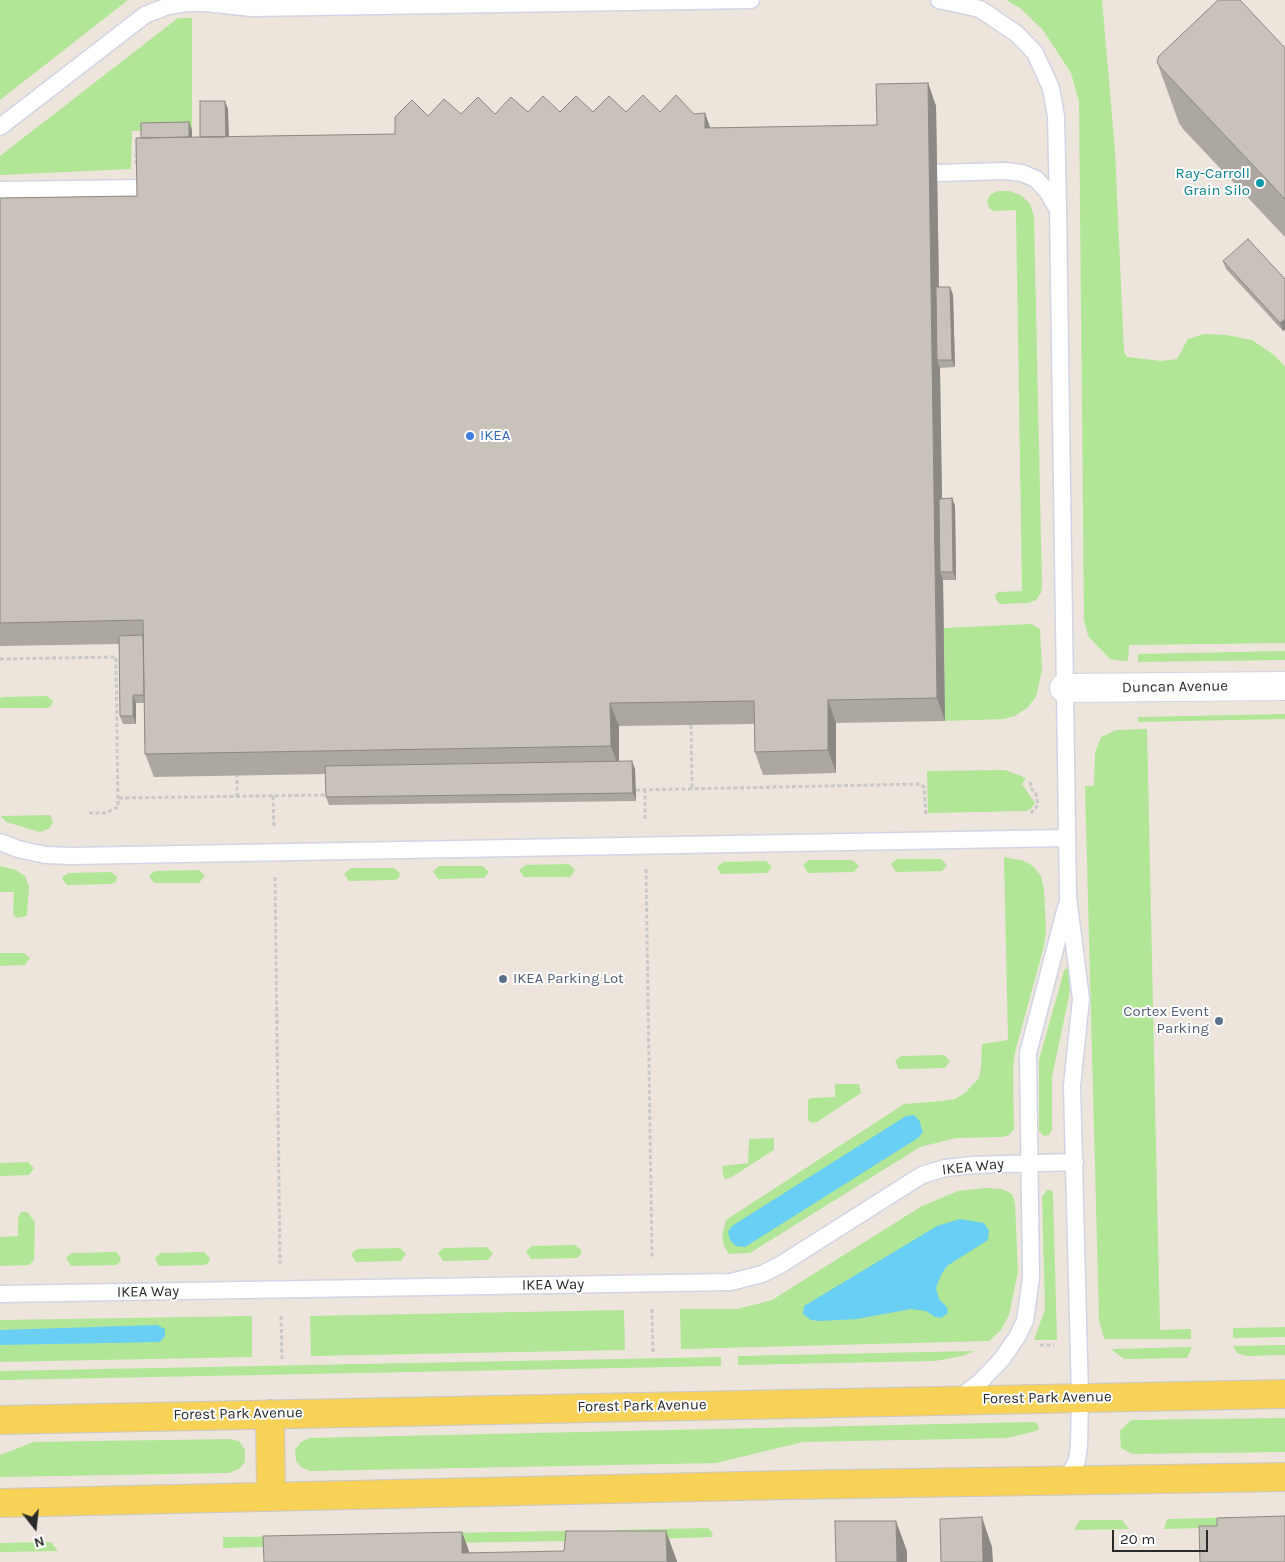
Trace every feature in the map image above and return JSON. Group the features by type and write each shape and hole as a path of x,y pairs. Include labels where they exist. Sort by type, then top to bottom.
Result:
{"main road":[{"name":"Forest Park Avenue","path":"0,1420 958,1399 1285,1394"},
{"path":"270,1414 271,1497"},
{"path":"0,1503 787,1485 1285,1477"}],"street":[{"name":"Duncan Avenue","path":"1064,688 1285,686"}],"lane":[{"path":"0,127 145,15 168,6 206,3 252,8 751,0"},
{"path":"939,0 980,9 1017,34 1035,53 1051,88 1056,116 1068,897 1081,998 1072,1086 1080,1397 1077,1461 1065,1482"},
{"path":"937,173 1005,171 1022,173 1036,180 1047,191 1058,210"},
{"path":"0,190 145,188"},
{"path":"0,842 18,849 45,855 71,856 1067,838"},
{"path":"958,1399 980,1382 1002,1359 1017,1338 1025,1321 1031,1278 1028,1053 1055,957 1068,897"},
{"name":"IKEA Way","path":"0,1294 731,1282 762,1274 780,1265 922,1175 945,1168 1075,1162"}],"path":[{"path":"136,169 136,142 138,139 144,138"},
{"path":"0,659 116,657 118,807 113,811 87,813"},
{"path":"691,725 692,788"},
{"path":"237,776 237,797"},
{"path":"1025,814 1031,813 1038,804 1036,794 1030,786 1031,782"},
{"path":"636,790 920,784 924,787 924,814 927,817"},
{"path":"644,789 645,827"},
{"path":"119,798 329,795"},
{"path":"273,796 274,831"},
{"path":"646,862 652,1258"},
{"path":"275,868 280,1264"},
{"path":"652,1309 653,1354"},
{"path":"281,1316 282,1361"},
{"path":"1035,1345 1057,1345"}],"green space":[{"path":"0,0 128,0 0,100"},
{"path":"1006,0 1102,0 1115,151 1124,352 1127,357 1161,361 1177,359 1188,339 1204,334 1226,335 1252,340 1274,355 1285,366 1285,643 1129,645 1128,661 1125,661 1110,659 1088,636 1084,620 1079,101 1071,73 1043,30 1020,8"},
{"path":"178,18 192,18 192,130 132,131 131,169 0,175 0,156"},
{"path":"998,191 1010,191 1022,196 1030,204 1034,217 1042,585 1041,593 1036,600 1028,603 1000,604 996,600 995,595 999,592 1022,591 1016,210 994,211 989,208 987,201 991,194"},
{"path":"1031,624 1040,629 1042,670 1036,697 1027,708 1015,716 1003,719 945,721 944,628"},
{"path":"1285,651 1285,660 1138,662 1138,654"},
{"path":"47,696 53,701 48,708 0,708 0,698 3,697"},
{"path":"1285,714 1285,719 1138,722 1138,717"},
{"path":"1147,729 1160,1330 1191,1329 1191,1339 1104,1339 1099,1320 1085,786 1094,786 1095,753 1101,737 1116,730"},
{"path":"1005,770 1026,778 1022,784 1035,803 1031,809 1026,811 928,813 927,771"},
{"path":"50,815 53,822 50,828 40,832 6,822 1,816"},
{"path":"1004,857 1024,861 1033,866 1041,876 1044,890 1046,930 1044,946 1015,1052 1013,1067 1014,1129 1009,1135 1002,1137 956,1138 920,1147 750,1253 729,1254 724,1246 722,1236 726,1220 904,1104 955,1099 965,1093 979,1078 982,1044 1008,1040"},
{"path":"897,859 941,859 947,865 942,871 896,872 891,864"},
{"path":"809,860 852,860 859,866 854,872 808,873 803,865"},
{"path":"766,861 772,867 767,873 721,874 717,867 723,862"},
{"path":"569,864 575,870 570,877 524,877 519,870 526,865"},
{"path":"0,866 16,870 25,876 29,886 27,916 16,918 13,914 14,892 0,892"},
{"path":"439,866 483,866 489,872 484,878 438,879 433,871"},
{"path":"351,868 394,868 400,873 399,878 395,880 349,881 344,874"},
{"path":"199,870 205,876 199,883 154,883 149,876 155,871"},
{"path":"111,872 117,877 116,882 112,884 67,885 62,878 68,873"},
{"path":"0,953 24,953 30,958 25,965 0,966"},
{"path":"1068,967 1070,991 1052,1077 1052,1130 1049,1135 1044,1136 1039,1131 1039,1060 1064,971"},
{"path":"944,1055 950,1061 945,1068 899,1069 895,1061 901,1056"},
{"path":"835,1084 859,1084 861,1093 817,1122 812,1123 808,1120 808,1100 811,1098 835,1097"},
{"path":"774,1138 774,1150 730,1178 724,1179 722,1166 748,1163 749,1139"},
{"path":"28,1162 34,1168 29,1175 0,1176 0,1163"},
{"path":"985,1188 1002,1189 1012,1194 1015,1203 1018,1272 1009,1315 1001,1330 989,1341 681,1349 680,1309 738,1309 772,1300 922,1206 958,1191"},
{"path":"1047,1190 1051,1190 1053,1194 1057,1340 1034,1340 1045,1309 1042,1197"},
{"path":"21,1212 27,1212 35,1222 34,1260 29,1265 0,1266 0,1237 18,1236 18,1218"},
{"path":"575,1245 582,1251 577,1258 531,1259 526,1251 532,1246"},
{"path":"487,1247 493,1253 488,1260 443,1261 438,1253 444,1248"},
{"path":"400,1248 406,1254 401,1261 356,1262 351,1254 357,1249"},
{"path":"116,1252 121,1258 120,1262 116,1265 71,1266 66,1258 72,1253"},
{"path":"204,1252 210,1258 209,1262 205,1265 159,1266 155,1258 161,1253"},
{"path":"624,1310 625,1350 311,1356 310,1316"},
{"path":"252,1316 252,1357 0,1362 0,1320"},
{"path":"1285,1327 1285,1337 1233,1338 1233,1328"},
{"path":"1285,1345 1285,1355 1247,1356 1237,1353 1233,1346"},
{"path":"1192,1347 1187,1358 1124,1359 1111,1349"},
{"path":"975,1351 962,1356 935,1361 738,1365 738,1356"},
{"path":"721,1357 721,1366 0,1380 0,1371"},
{"path":"1285,1418 1285,1452 1132,1454 1121,1448 1120,1431 1131,1420"},
{"path":"1037,1423 1039,1429 1007,1438 803,1442 716,1463 311,1471 302,1468 296,1461 295,1450 301,1442 309,1438"},
{"path":"229,1439 239,1441 245,1450 245,1462 239,1469 229,1473 0,1477 0,1455 34,1442"},
{"path":"1285,1516 1285,1526 1164,1529 1167,1519"},
{"path":"1080,1520 1122,1520 1129,1529 1074,1530"},
{"path":"708,1528 712,1532 713,1537 615,1540 614,1530"},
{"path":"568,1531 569,1541 378,1544 379,1534"},
{"path":"366,1536 366,1544 223,1548 223,1537"},
{"path":"51,1542 58,1551 0,1552 0,1543"}],"water":[{"path":"914,1115 919,1120 923,1132 918,1138 745,1247 736,1246 730,1240 728,1232 732,1226 906,1116"},
{"path":"960,1219 984,1223 989,1231 988,1240 947,1266 941,1275 936,1288 939,1299 947,1307 948,1313 941,1318 935,1317 926,1311 911,1309 857,1319 820,1321 811,1320 803,1314 804,1306 937,1226"},
{"path":"157,1325 165,1329 165,1336 160,1342 0,1345 0,1330"}],"building":[{"path":"1218,0 1240,0 1285,48 1285,199 1157,62 1159,56"},
{"name":"IKEA","path":"928,83 937,698 828,700 828,750 755,752 754,701 610,703 611,746 145,754 143,620 0,623 0,198 137,196 136,138 395,134 395,117 412,100 428,116 444,99 461,114 478,97 495,114 511,97 528,112 543,96 560,112 576,96 593,112 609,96 626,112 643,95 660,112 676,95 694,114 705,113 705,128 877,125 876,84"},
{"path":"200,101 225,101 226,137 200,137"},
{"path":"189,122 189,137 141,138 141,123"},
{"path":"1248,239 1285,279 1285,319 1280,323 1223,261"},
{"path":"936,287 950,287 952,360 937,360"},
{"path":"952,498 953,572 940,572 939,499"},
{"path":"143,635 144,695 133,695 133,716 120,716 119,636"},
{"path":"632,761 633,793 326,797 325,766"},
{"path":"1285,1516 1285,1562 1200,1562 1199,1526 1217,1526 1217,1518"},
{"path":"982,1517 983,1562 941,1562 940,1519"},
{"path":"835,1521 896,1521 897,1562 836,1562"},
{"path":"566,1531 666,1531 667,1562 264,1562 263,1536 462,1532 462,1553 564,1551"}],"place":[{"name":"Ray-Carroll Grain Silo","path":"1260,183"},
{"name":"IKEA","path":"470,436"},
{"name":"IKEA Parking Lot","path":"503,979"},
{"name":"Cortex Event Parking","path":"1219,1021"}]}
